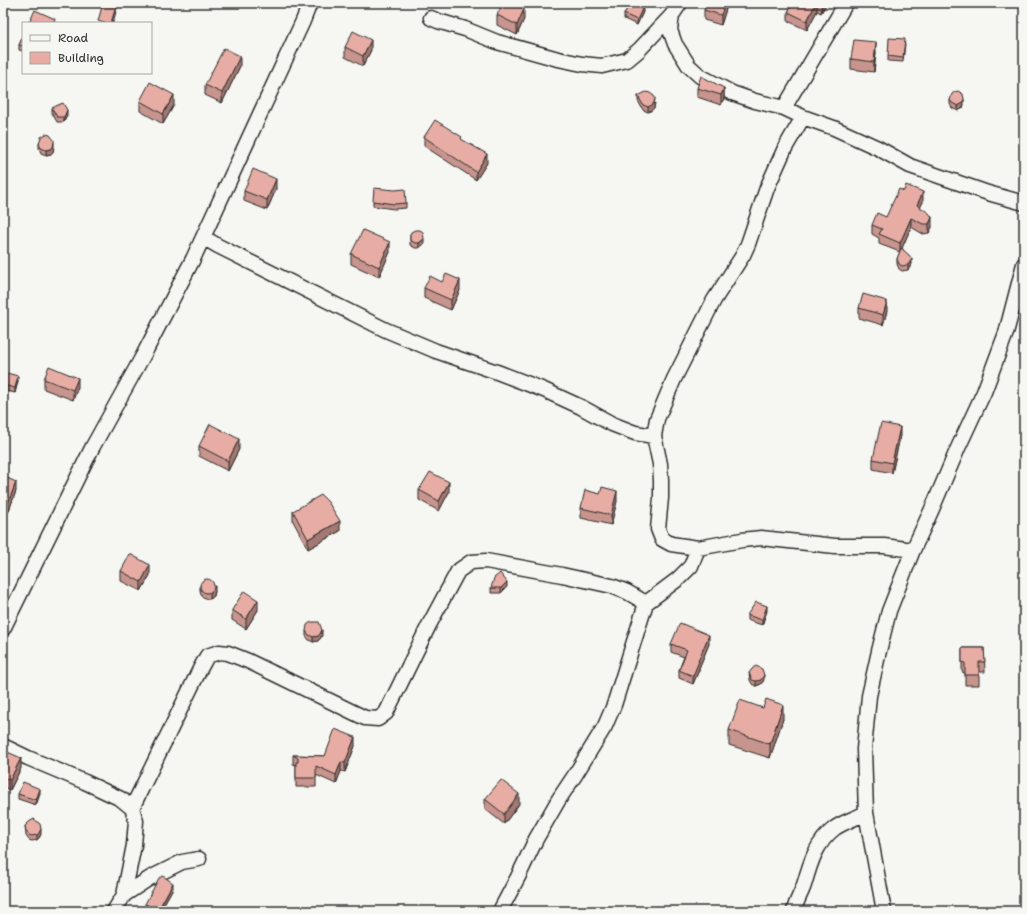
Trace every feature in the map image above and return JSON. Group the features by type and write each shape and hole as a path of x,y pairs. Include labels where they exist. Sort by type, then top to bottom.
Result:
{"street":[{"path":"3,629 92,448 144,354 193,259 310,3"},
{"path":"784,108 846,3"},
{"path":"676,9 670,30 675,44 689,66 700,76 732,93 755,101 784,108 803,117 834,128 878,148 910,166 988,193 1024,203"},
{"path":"431,18 465,29 497,42 570,62 602,66 626,60 639,50 676,9"},
{"path":"803,117 785,148 767,188 743,255 714,300 674,379 657,419 654,436 660,464 661,480 658,529 662,540 671,544 698,548 761,538 835,546 884,546 913,550"},
{"path":"203,237 218,246 386,330 436,351 544,390 612,424 635,433 654,436"},
{"path":"884,911 866,813 864,749 869,696 889,611 913,550 984,392 1006,333 1024,264"},
{"path":"500,911 536,839 604,726 614,705 646,603 678,579 691,566 698,548"},
{"path":"132,808 207,656 219,652 228,653 365,718 378,719 386,713 429,625 458,571 471,562 486,561 612,586 646,603"},
{"path":"3,746 107,792 121,799 132,808 136,821 134,845 124,894 114,911"},
{"path":"794,911 812,859 822,840 835,828 866,813"},
{"path":"124,894 150,878 182,862 199,859"}],"building":[{"path":"103,3 117,3 111,22 98,21"},
{"path":"503,3 512,3 524,9 517,25 497,15"},
{"path":"630,3 636,3 643,7 637,20 624,14"},
{"path":"706,3 725,3 721,15 704,10"},
{"path":"793,3 816,3 807,21 788,12"},
{"path":"35,10 55,19 54,22 29,22"},
{"path":"353,31 371,40 363,56 345,47"},
{"path":"22,38 22,46 19,45"},
{"path":"889,38 905,39 903,58 888,56"},
{"path":"854,40 876,42 874,62 851,59"},
{"path":"224,48 240,56 222,93 205,85"},
{"path":"701,76 724,88 721,95 697,88"},
{"path":"150,82 174,95 163,114 140,101"},
{"path":"958,91 963,94 964,99 963,103 958,106 950,100 952,94"},
{"path":"646,92 650,93 655,98 654,103 648,107 643,105 638,96"},
{"path":"63,103 67,110 64,117 57,117 52,108"},
{"path":"435,120 462,137 461,139 487,154 476,172 424,137"},
{"path":"46,134 50,135 54,142 51,149 46,150 41,148 39,143 41,137"},
{"path":"253,169 276,179 267,200 244,191"},
{"path":"906,185 923,192 917,205 929,213 932,217 929,224 923,224 911,218 900,243 879,234 882,229 872,225 877,213 886,217 899,189 904,191"},
{"path":"374,188 395,190 405,189 406,203 394,204 373,201"},
{"path":"363,230 390,242 379,267 351,254"},
{"path":"420,230 423,232 424,239 419,243 415,243 410,240 411,232"},
{"path":"901,248 912,259 908,265 902,266 899,264 897,259"},
{"path":"446,274 460,280 451,300 424,288 430,276 442,282"},
{"path":"863,294 887,301 883,315 859,308"},
{"path":"49,366 78,378 73,390 44,379"},
{"path":"3,372 18,376 15,388 3,385"},
{"path":"881,423 900,427 892,463 873,459"},
{"path":"210,424 239,439 228,461 199,446"},
{"path":"430,472 449,482 439,501 419,490"},
{"path":"3,476 16,482 8,503 3,501"},
{"path":"602,487 617,491 611,515 581,508 585,490 600,494"},
{"path":"321,495 328,502 340,521 308,539 293,511"},
{"path":"130,554 150,565 141,582 121,571"},
{"path":"500,573 507,582 501,588 491,588 494,578"},
{"path":"204,579 210,579 214,583 214,589 210,593 204,593 200,589 200,583"},
{"path":"244,591 258,600 246,619 232,610"},
{"path":"756,602 767,606 762,620 747,615"},
{"path":"311,622 319,622 322,630 318,636 313,637 306,631 307,625"},
{"path":"680,623 709,635 693,676 679,670 687,650 671,644"},
{"path":"962,648 984,648 985,662 979,662 979,675 965,675 965,663 962,662"},
{"path":"756,666 762,669 764,675 761,680 756,681 752,680 749,673"},
{"path":"766,699 783,705 770,744 729,730 740,700 763,708"},
{"path":"335,729 355,737 345,763 341,762 336,775 316,766 316,778 296,778 296,762 298,762 298,758 293,755 325,756"},
{"path":"3,750 21,758 10,780 3,777"},
{"path":"501,780 519,794 504,814 485,799"},
{"path":"23,782 40,789 36,800 18,794"},
{"path":"34,819 40,824 41,829 37,835 32,836 26,831 25,826"},
{"path":"163,876 173,883 158,910 145,904 159,878"}]}
